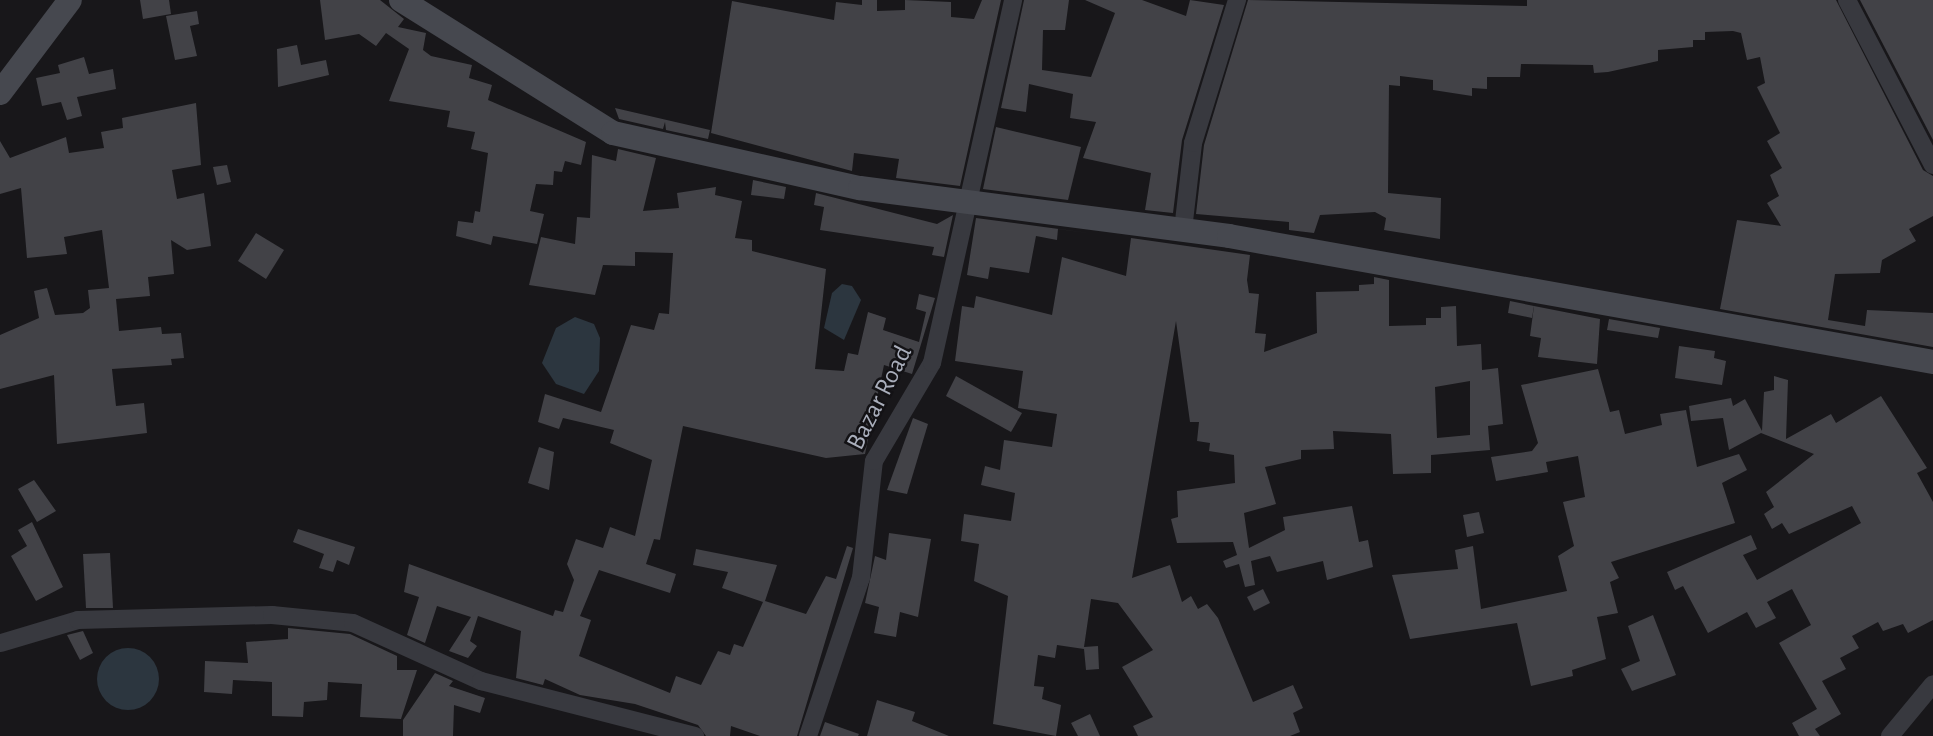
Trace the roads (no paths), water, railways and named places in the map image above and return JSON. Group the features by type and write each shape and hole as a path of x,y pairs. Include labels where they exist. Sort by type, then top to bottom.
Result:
{"street":[{"path":"0,93 71,0"},
{"path":"401,0 613,133 860,188 1183,230 1933,362"},
{"name":"Bazar Road","path":"808,736 861,578 874,461 932,363 971,202 1013,0"},
{"path":"1183,230 1193,143 1237,0"},
{"path":"1847,0 1933,165"},
{"path":"1,643 78,620 272,615 353,623 481,681 695,736"},
{"path":"1890,736 1933,684"}]}
